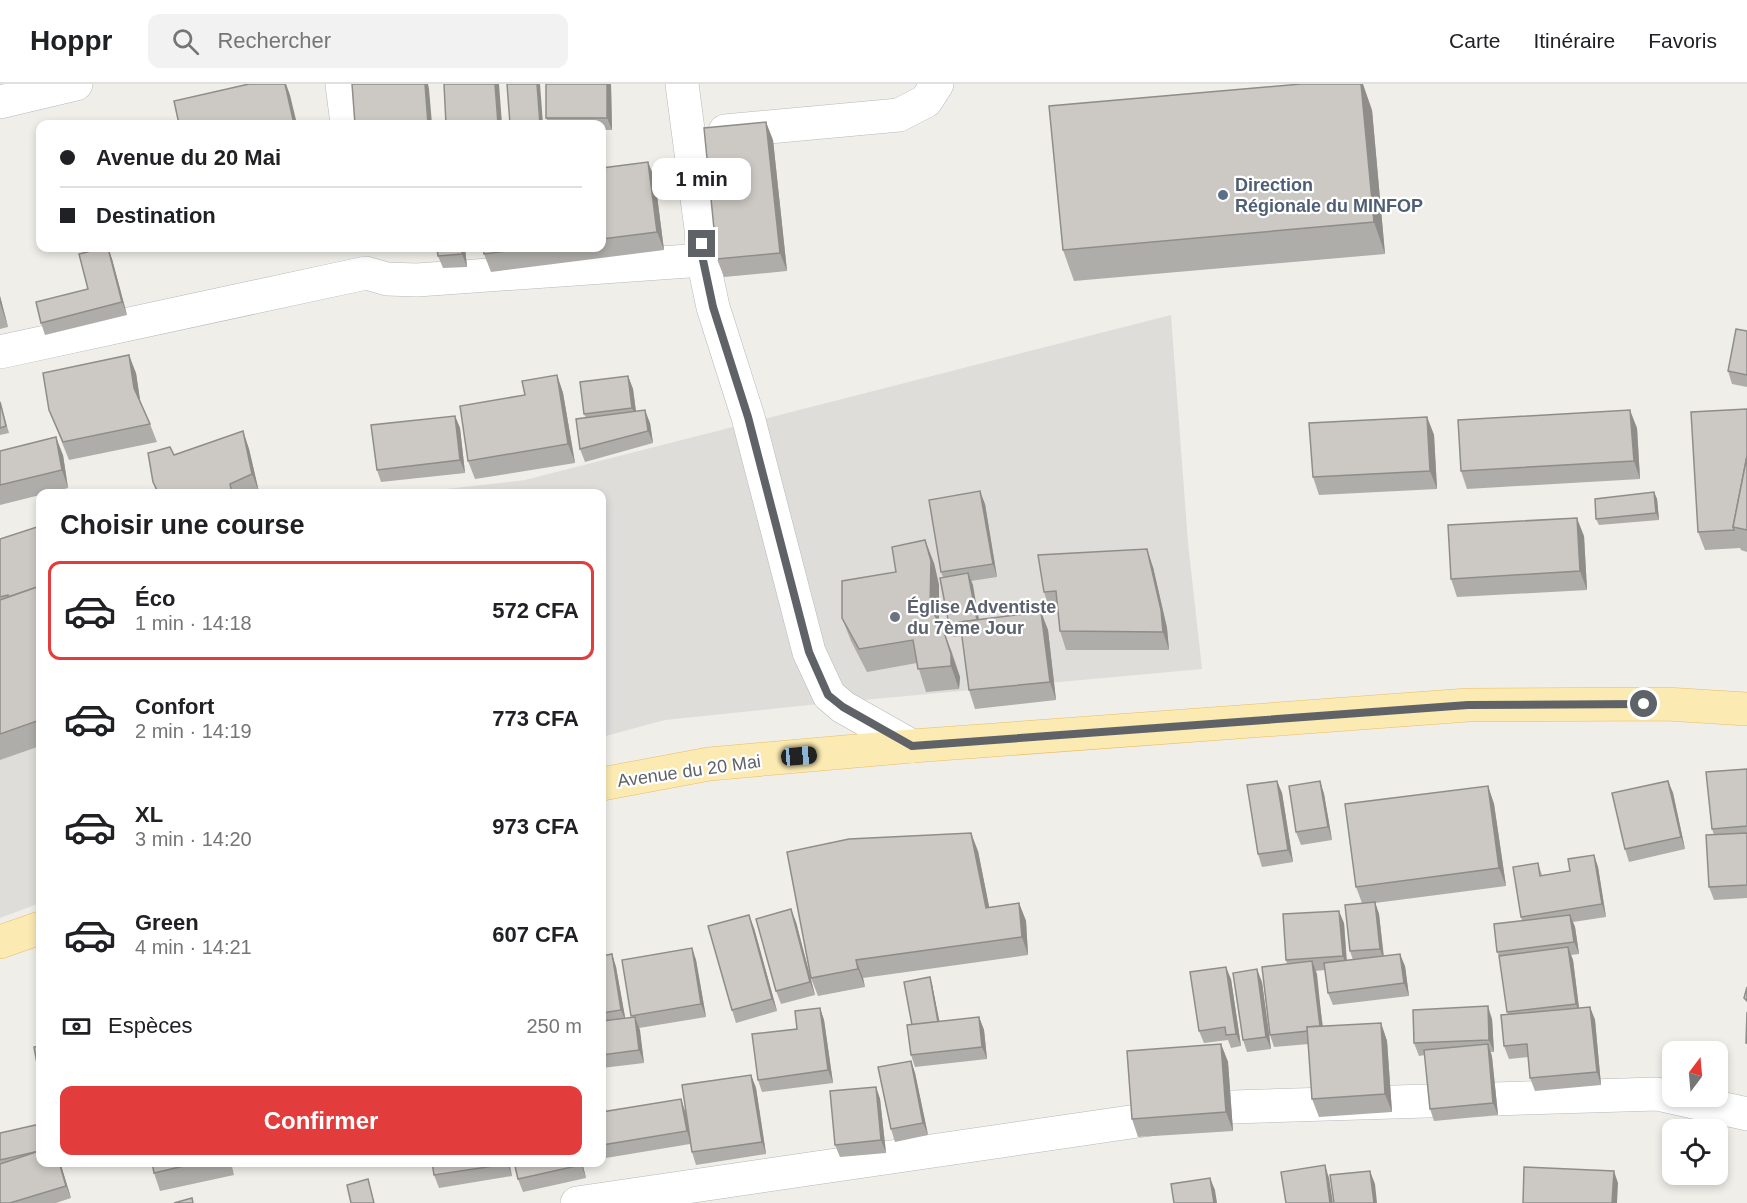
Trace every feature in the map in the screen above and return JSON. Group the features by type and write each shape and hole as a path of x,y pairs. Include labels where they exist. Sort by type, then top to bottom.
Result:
{"main road":[{"name":"Avenue du 20 Mai","path":"606,783 709,765 912,746 1468,705 1666,704 1747,709"},
{"path":"0,942 36,929"}],"street":[{"path":"0,102 76,84"},
{"path":"342,84 346,120"},
{"path":"682,84 703,260 713,307 748,417 809,652 828,695 843,707 912,746"},
{"path":"689,134 899,115 926,101 937,84"},
{"path":"0,352 365,260 387,279 417,280 703,260"},
{"path":"577,1203 1233,1107 1657,1094 1747,1114"}],"shaded area":[{"path":"1171,315 1188,543 1202,669 665,720 606,736 606,489 447,489 525,480"},
{"path":"36,579 36,904 0,918 0,589"}],"building":[{"path":"249,84 285,84 293,120 178,120 174,101"},
{"path":"352,84 425,84 428,120 355,120"},
{"path":"444,84 495,84 498,120 446,120"},
{"path":"507,84 537,84 540,120 510,120"},
{"path":"546,84 607,84 607,118 546,118"},
{"name":"Direction Régionale du MINFOP","path":"1301,84 1361,84 1374,222 1063,250 1049,106"},
{"path":"766,122 780,253 717,259 704,128"},
{"path":"648,162 657,232 606,238 606,167"},
{"path":"109,252 122,302 41,323 36,302 88,289 79,254"},
{"path":"438,252 462,252 462,254 438,256"},
{"path":"1736,329 1747,331 1747,375 1728,371"},
{"path":"129,355 134,388 150,424 63,442 49,410 43,373"},
{"path":"557,375 568,444 468,461 460,406 525,395 522,381"},
{"path":"628,376 632,408 584,414 580,382"},
{"path":"0,402 6,426 0,428"},
{"path":"1747,409 1747,456 1734,530 1698,532 1691,412"},
{"path":"645,410 648,431 580,449 576,419"},
{"path":"1630,410 1634,461 1461,471 1458,420"},
{"path":"455,416 460,460 377,470 371,425"},
{"path":"1427,417 1430,471 1313,477 1309,423"},
{"path":"243,431 252,474 230,484 231,489 156,489 148,453 170,447 174,455"},
{"path":"56,437 62,470 0,485 0,451"},
{"path":"1747,456 1747,530 1733,527"},
{"path":"980,491 993,564 941,572 929,500"},
{"path":"1654,492 1656,513 1596,519 1595,499"},
{"path":"1577,518 1580,571 1451,579 1448,525"},
{"path":"36,527 36,587 8,597 8,595 0,597 0,539"},
{"name":"Église Adventiste du 7ème Jour","path":"925,540 931,561 930,607 943,629 951,654 951,666 918,669 913,640 859,649 842,618 842,581 896,572 892,547"},
{"path":"1147,549 1161,610 1163,632 1060,631 1056,591 1044,592 1038,555"},
{"path":"968,573 977,620 949,625 940,578"},
{"path":"36,587 36,721 0,734 0,600"},
{"path":"1041,612 1050,682 969,690 960,622"},
{"path":"1747,769 1747,826 1712,829 1706,772"},
{"path":"1277,781 1288,850 1258,854 1247,785"},
{"path":"1320,781 1328,827 1296,832 1289,786"},
{"path":"1668,781 1681,837 1625,849 1612,793"},
{"path":"1488,786 1499,868 1356,887 1345,804"},
{"path":"971,833 986,908 1019,903 1022,937 856,960 858,969 811,978 787,852 849,839"},
{"path":"1747,833 1747,885 1709,887 1706,835"},
{"path":"1594,855 1602,904 1521,917 1513,867 1538,863 1540,876 1570,871 1568,859"},
{"path":"1375,902 1380,949 1350,951 1345,905"},
{"path":"791,909 810,982 776,991 756,919"},
{"path":"1339,911 1343,956 1286,960 1283,914"},
{"path":"749,915 772,999 732,1010 708,926"},
{"path":"1570,915 1574,942 1497,952 1494,924"},
{"path":"1568,947 1576,1004 1507,1012 1499,956"},
{"path":"692,948 701,1004 631,1016 622,960"},
{"path":"612,954 621,1010 606,1012 606,955"},
{"path":"1400,954 1404,983 1328,993 1324,963"},
{"path":"1312,961 1320,1026 1307,1027 1308,1031 1270,1035 1262,967"},
{"path":"1226,967 1236,1034 1226,1035 1225,1027 1199,1031 1190,972"},
{"path":"1257,969 1266,1037 1243,1040 1233,973"},
{"path":"930,977 938,1022 912,1025 904,982"},
{"path":"1488,1006 1489,1040 1414,1043 1413,1010"},
{"path":"1590,1007 1597,1072 1530,1078 1527,1044 1504,1046 1501,1015"},
{"path":"820,1008 828,1070 758,1080 752,1034 797,1029 795,1011"},
{"path":"635,1017 639,1050 606,1054 606,1021"},
{"path":"979,1017 982,1047 911,1055 907,1025"},
{"path":"1381,1023 1385,1094 1312,1099 1307,1027"},
{"path":"1221,1044 1226,1112 1132,1119 1127,1051"},
{"path":"1488,1044 1493,1103 1430,1109 1424,1050"},
{"path":"911,1061 923,1123 891,1129 878,1067"},
{"path":"751,1075 762,1142 692,1152 682,1085"},
{"path":"876,1087 881,1140 835,1145 830,1091"},
{"path":"681,1099 687,1131 606,1144 606,1111"},
{"path":"36,1125 36,1152 0,1160 0,1133"},
{"path":"36,1152 36,1167 60,1167 66,1186 10,1203 0,1203 0,1164"},
{"path":"1325,1165 1330,1203 1286,1203 1281,1172"},
{"path":"153,1167 180,1167 154,1173"},
{"path":"433,1167 487,1167 434,1175"},
{"path":"515,1167 572,1167 518,1179"},
{"path":"1524,1167 1614,1171 1612,1203 1523,1203"},
{"path":"1370,1171 1374,1203 1334,1203 1330,1175"},
{"path":"1210,1178 1214,1203 1174,1203 1171,1184"},
{"path":"368,1179 374,1203 351,1203 347,1185"},
{"path":"192,1198 193,1203 174,1203"}],"place":[{"name":"Direction Régionale du MINFOP","path":"1223,195"},
{"name":"Église Adventiste du 7ème Jour","path":"895,617"}],"route":[{"path":"702,244 713,307 748,417 809,652 819,676 828,695 843,707 912,746 1468,705 1644,704"}]}
